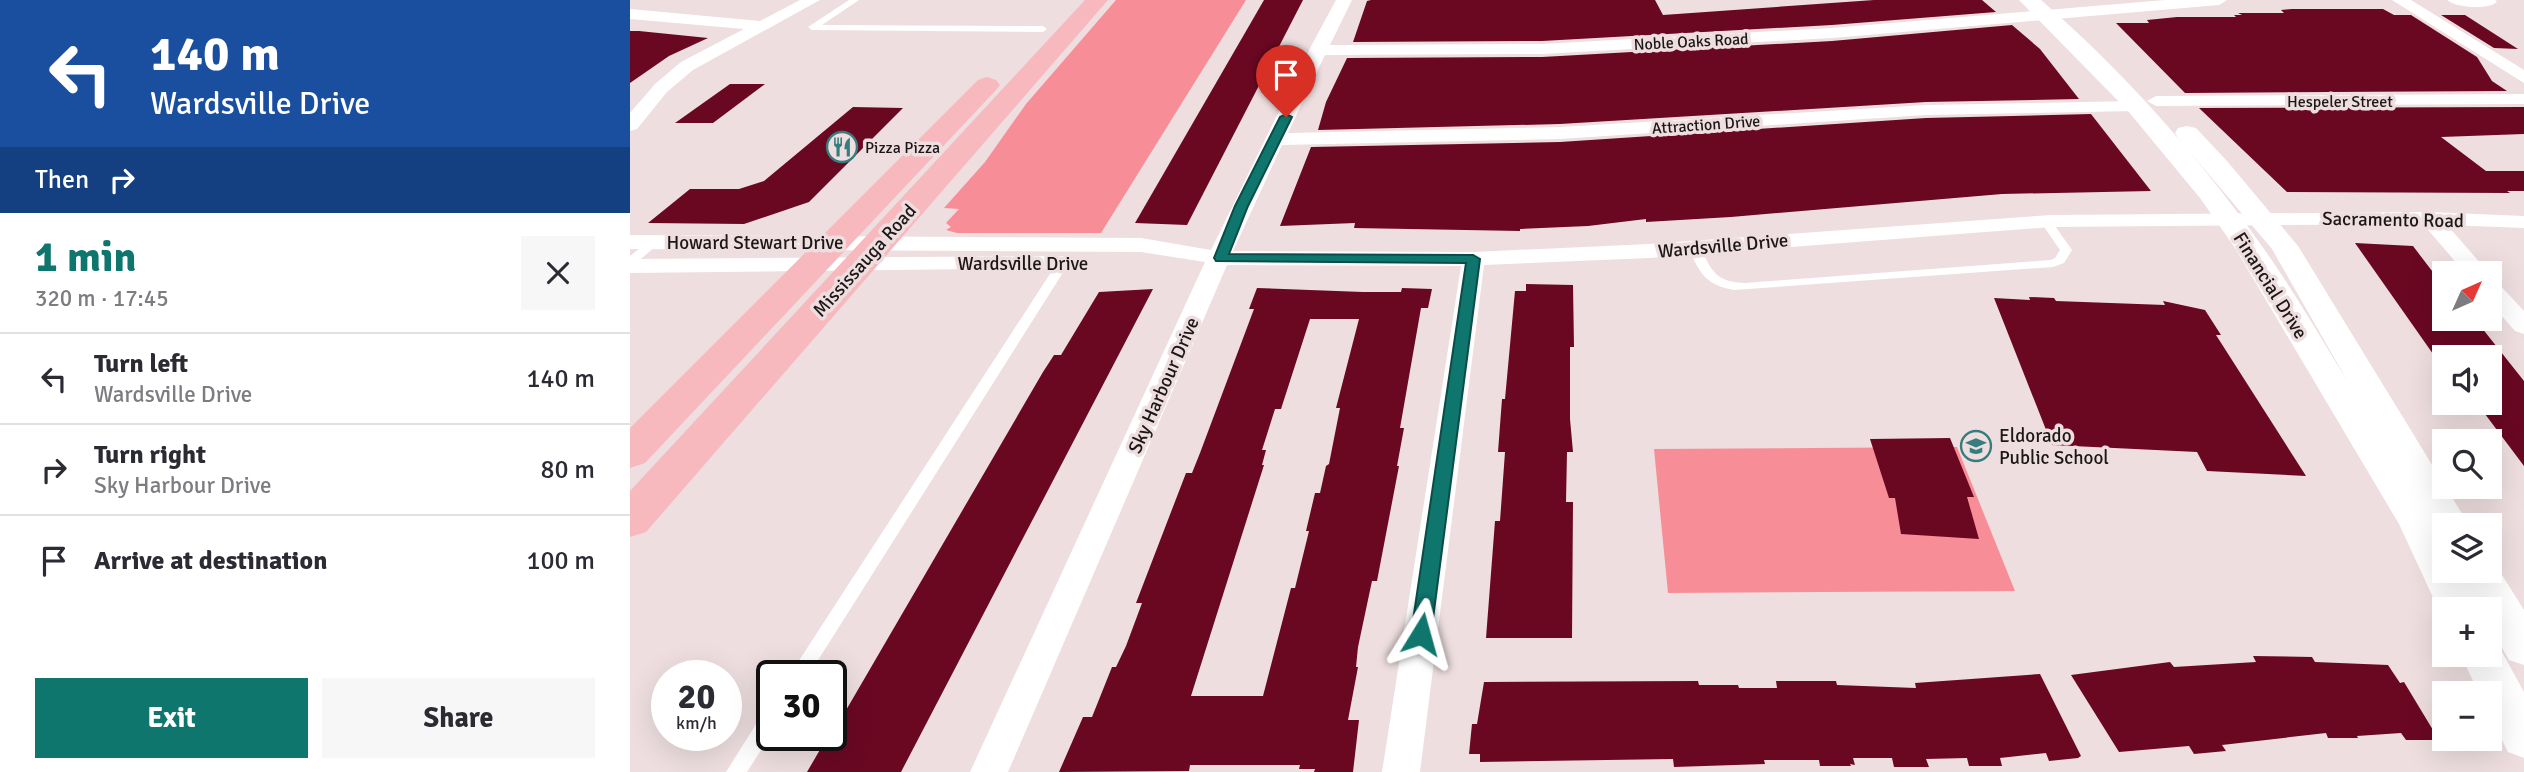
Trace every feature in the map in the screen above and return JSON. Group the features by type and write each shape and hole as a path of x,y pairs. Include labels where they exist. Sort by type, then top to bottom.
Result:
{"main road":[{"name":"Mississauga Road","path":"630,520 847,254 1070,0"},
{"name":"Mississauga Road","path":"630,453 847,254 1097,0"}],"street":[{"path":"630,125 661,88 687,66 812,0"},
{"name":"Sky Harbour Drive","path":"989,772 1242,206 1344,0"},
{"path":"2047,6 2219,0"},
{"path":"2400,0 2524,78"},
{"path":"2455,0 2488,2"},
{"name":"Noble Oaks Road","path":"1317,50 1556,48 1832,33 2047,6"},
{"name":"Financial Drive","path":"2047,6 2146,104 2218,166 2245,218 2249,247 2416,521 2453,597"},
{"path":"630,14 761,26"},
{"name":"Hespeler Street","path":"2146,104 2524,99"},
{"name":"Financial Drive","path":"2146,104 2209,192 2284,246 2443,513"},
{"name":"Attraction Drive","path":"1276,139 1559,133 1926,110 2146,104"},
{"name":"Wardsville Drive","path":"847,254 1141,245 1221,258 1473,259 1694,247 2046,221 2245,218"},
{"name":"Sacramento Road","path":"2245,218 2429,218 2524,222"},
{"path":"2429,218 2467,261"},
{"name":"Howard Stewart Drive","path":"630,242 847,254"},
{"name":"Wardsville Drive","path":"847,254 1063,263 1137,262 1184,253"},
{"name":"Howard Stewart Drive","path":"630,264 847,254"},
{"path":"1402,772 1473,259"},
{"path":"2502,301 2524,326"},
{"path":"2486,583 2524,647"},
{"path":"2488,667 2524,737"}],"lane":[{"path":"855,0 812,27 1042,29"},
{"path":"1694,247 1707,275 1713,281 1734,287 1770,285 2053,263 2065,256 2066,250 2046,221"},
{"path":"630,264 653,242"},
{"path":"808,660 1063,263"},
{"path":"736,772 756,741"}],"shaded area":[{"path":"1116,0 1246,0 1101,233 957,233 946,230 951,227 946,223 959,209 944,208 985,162 1026,104"},
{"path":"1957,447 2015,591 1668,593 1654,449"}],"building":[{"path":"1264,0 1303,0 1187,225 1135,223"},
{"path":"1655,0 1663,15 1874,0 1982,0 1996,12 1832,25 1542,41 1353,42 1367,1"},
{"path":"2383,9 2394,15 2411,15 2477,57 2492,81 2507,91 2185,93 2116,23 2149,23 2147,20 2177,17 2236,17 2234,15 2242,15 2238,13 2284,13 2281,10"},
{"path":"2441,15 2465,15 2518,49 2494,48"},
{"path":"2012,25 2040,49 2079,99 1926,102 1560,124 1318,130 1326,102 1347,58 1542,57 1832,41"},
{"path":"630,31 708,38 669,56 630,83"},
{"path":"730,84 765,84 713,123 675,123"},
{"path":"853,107 903,108 809,202 744,224 648,223 690,189 739,189 764,181"},
{"path":"2524,107 2524,134 2441,137 2486,171 2524,171 2524,191 2507,191 2510,193 2287,192 2199,108"},
{"path":"2091,114 2151,191 2002,194 1731,217 1646,222 1646,219 1520,231 1354,228 1355,223 1280,226 1311,147 1560,142 1926,118"},
{"path":"2355,243 2413,246 2432,271 2432,331 2484,331 2495,345 2432,345 2432,353"},
{"path":"1526,284 1573,285 1574,347 1570,347 1570,419 1573,452 1567,452 1566,502 1573,502 1572,638 1486,638 1495,521 1500,521 1505,452 1498,452 1502,399 1505,399 1515,291 1526,291"},
{"path":"1257,288 1363,292 1401,292 1402,288 1432,289 1428,308 1421,308 1400,428 1404,428 1399,466 1377,581 1372,581 1358,647 1358,667 1348,720 1359,720 1353,772 1314,772 1315,769 1299,769 1300,765 1190,765 1189,771 1059,772 1083,717 1092,717 1112,667 1116,667 1126,646 1142,603 1136,603 1186,473 1192,473 1200,453 1254,309 1249,309","holes":["1310,319 1359,319 1336,408 1340,408 1329,464 1326,466 1320,493 1315,493 1295,588 1291,588 1263,696 1191,696 1264,465 1266,450 1262,450 1275,409 1281,409"]},
{"path":"1153,289 901,772 807,772 819,751 847,751 847,709 1043,372 1054,355 1061,355 1099,292"},
{"path":"2029,297 2054,298 2056,301 2165,305 2163,301 2205,310 2221,335 2216,335 2306,476 2207,471 2197,452 2052,445 1994,298 2030,300"},
{"path":"2502,353 2524,381 2524,466 2502,437 2502,429 2496,429 2486,415 2502,415"},
{"path":"1950,438 1974,497 1967,497 1979,539 1901,534 1895,498 1889,498 1870,439"},
{"path":"2253,656 2312,657 2315,662 2388,665 2400,683 2404,682 2432,728 2432,740 2406,740 2401,733 2328,738 2326,733 2222,745 2226,751 2194,754 2189,746 2119,752 2071,675 2170,662 2174,667 2256,662"},
{"path":"2040,674 2081,756 2078,758 2049,761 2046,753 2000,758 2002,766 1969,766 1967,758 1926,759 1929,767 1894,767 1892,758 1853,758 1855,765 1850,764 1851,766 1820,766 1819,760 1764,760 1765,764 1674,767 1673,759 1480,762 1480,754 1469,754 1472,724 1477,724 1484,682 1698,681 1699,685 1777,688 1776,681 1836,681 1837,685 1916,688 1915,683"}],"place":[{"name":"Pizza Pizza","path":"842,147"},
{"name":"Eldorado Public School","path":"1976,446"}],"route":[{"path":"1286,117 1242,206 1221,258 1473,259 1421,634"}]}
